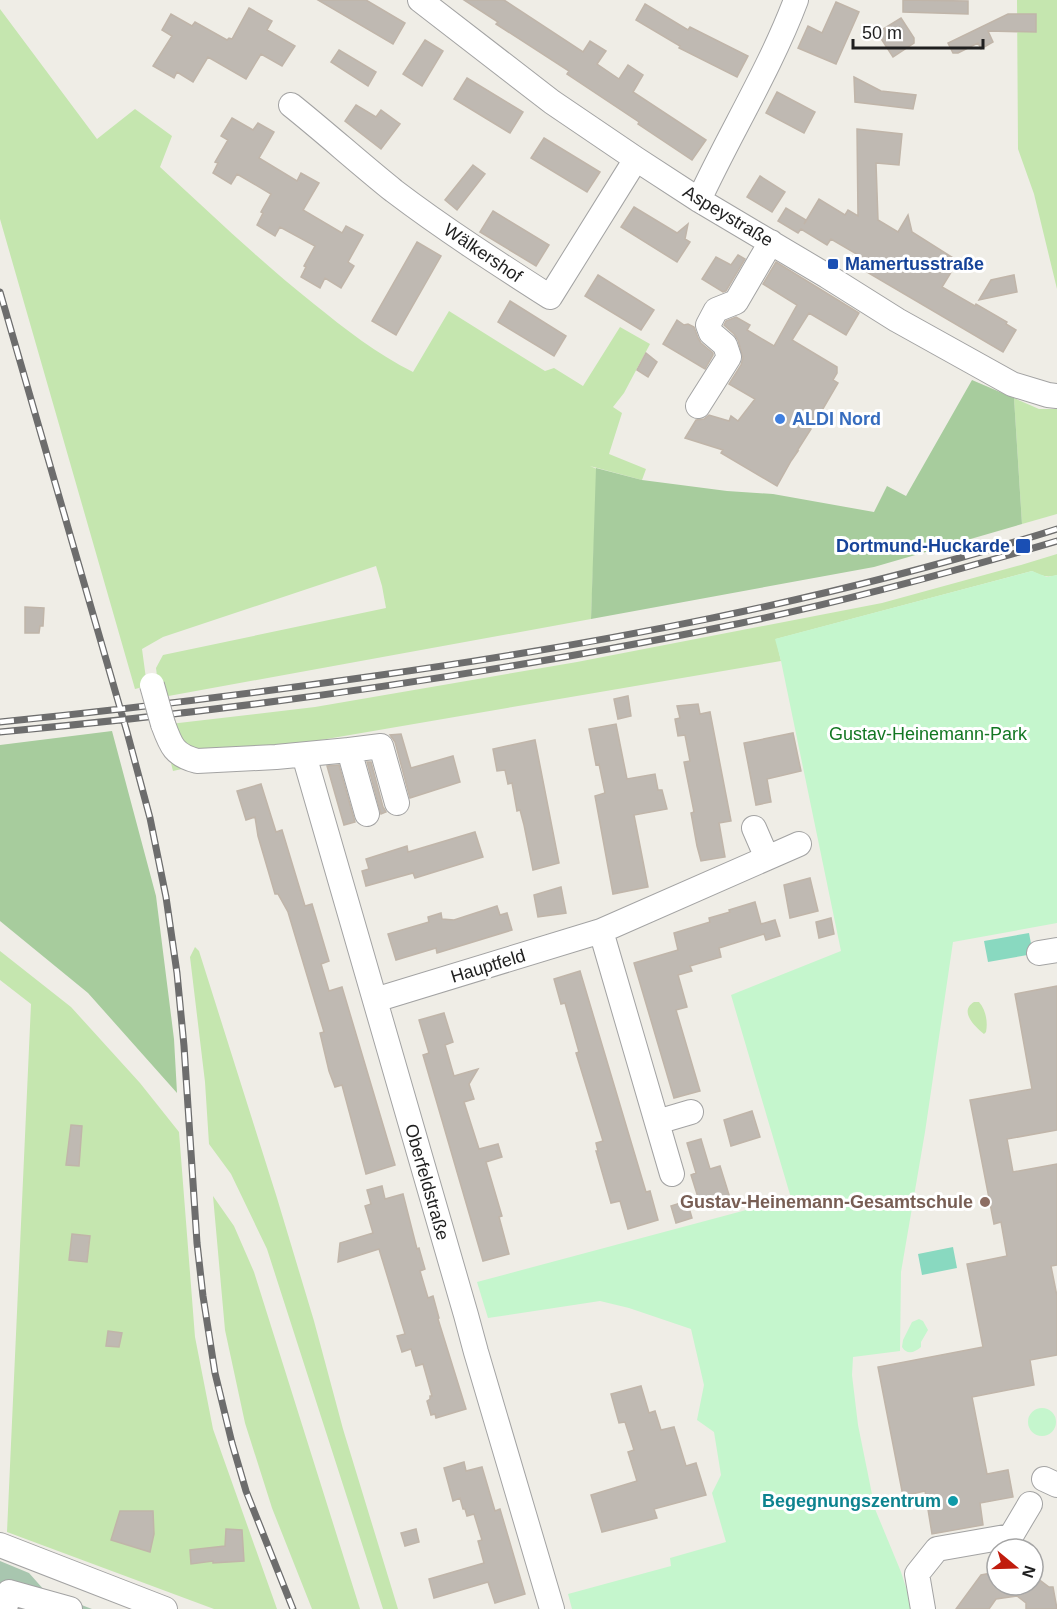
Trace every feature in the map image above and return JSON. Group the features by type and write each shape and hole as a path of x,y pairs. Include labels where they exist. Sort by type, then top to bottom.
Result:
{"street":[{"name":"Aspeystraße","path":"420,0 552,102 699,200 897,320 1012,384 1057,396"},
{"path":"699,200 717,160 763,73 796,0"},
{"name":"Wälkershof","path":"291,105 423,212 482,254 550,297 636,159"},
{"path":"698,406 729,357 725,345 711,333 708,325 716,310 736,302 771,242"},
{"path":"152,685 168,737 177,753 185,758 197,761 304,755 381,746 397,803"},
{"path":"349,750 367,814"},
{"name":"Oberfeldstraße","path":"304,755 552,1609"},
{"path":"754,828 766,858"},
{"name":"Hauptfeld","path":"375,1000 601,931 799,844"},
{"path":"601,931 672,1174"},
{"path":"657,1122 692,1112"},
{"path":"923,1609 917,1574 937,1549 1011,1536 1030,1504"},
{"path":"0,1545 165,1609"},
{"path":"5,1609 9,1592 35,1604 70,1609"}],"green space":[{"path":"1017,0 1057,0 1057,289 1034,194 1018,149"},
{"path":"0,9 97,139 135,109 172,136 160,167 294,288 349,332 413,372 449,311 545,371 554,368 583,386 620,327 650,344 624,393 613,407 622,413 609,454 646,469 642,480 590,466 597,469 591,619 163,697 158,684 156,668 163,655 386,608 376,566 163,637 142,649 147,686 135,689 0,219"},
{"path":"972,380 1014,398 1022,524 874,567 591,619 596,468 642,480 727,491 773,494 874,512 887,486 906,496"},
{"path":"1014,398 1039,409 1057,409 1057,514 1022,524"},
{"path":"1057,554 1057,575 1044,576 1032,571 776,639 781,661 280,747 173,771 167,747 170,724 315,707 577,662 882,603"},
{"name":"Gustav-Heinemann-Park","path":"1032,571 1047,577 1057,575 1057,923 953,942 925,1132 901,1272 900,1351 853,1357 852,1375 858,1425 875,1509 901,1572 913,1609 572,1609 568,1594 671,1566 670,1558 726,1542 712,1493 721,1475 714,1432 697,1420 704,1385 691,1329 629,1308 600,1301 488,1318 477,1282 791,1198 731,995 841,951 775,639"},
{"path":"112,731 156,896 174,1039 177,1093 88,993 0,921 0,745"},
{"path":"1029,933 1033,954 988,962 984,941"},
{"path":"195,947 199,951 277,1198 343,1429 398,1609 383,1609 267,1249 231,1174 209,1144 205,1082 190,957"},
{"path":"0,951 71,1007 140,1083 179,1132 195,1337 213,1429 277,1609 214,1609 7,1532 31,1004 0,980"},
{"path":"974,1002 979,1002 985,1012 987,1024 984,1034 972,1023 968,1014"},
{"path":"213,1196 234,1226 254,1272 360,1609 312,1609 272,1508 245,1423 225,1330"},
{"path":"953,1247 957,1268 922,1275 918,1254"},
{"path":"919,1319 923,1321 928,1330 921,1342 921,1347 908,1352 902,1347 903,1340 912,1322"},
{"path":"1042,1408 1052,1412 1056,1422 1052,1432 1042,1436 1032,1432 1028,1422 1032,1412"},
{"path":"0,1561 29,1573 45,1591 92,1609 0,1609"}],"building":[{"path":"318,0 366,0 405,23 393,44"},
{"path":"464,0 504,0 583,52 590,41 606,51 597,64 619,79 628,65 643,75 633,92 706,140 692,160 567,74 569,71 496,24 498,22"},
{"path":"903,0 968,1 968,14 903,12"},
{"path":"836,2 859,12 836,64 798,48 808,26 822,33"},
{"path":"645,4 688,30 690,27 748,56 737,77 679,48 680,46 636,20"},
{"path":"249,8 272,21 267,30 295,46 282,66 261,54 246,79 208,57 193,82 177,72 174,78 153,66 172,36 162,30 171,14 192,26 195,22 227,40 232,39"},
{"path":"1008,14 1036,14 1036,32 988,31 993,42 981,49 978,43 958,53 953,53 948,43"},
{"path":"901,18 914,38 914,43 893,57 880,37 880,31"},
{"path":"425,40 443,51 422,86 403,74"},
{"path":"339,50 376,72 368,86 331,62"},
{"path":"854,77 881,91 916,95 913,109 855,102"},
{"path":"467,78 523,112 510,133 454,99"},
{"path":"777,92 815,112 804,133 766,113"},
{"path":"356,105 376,117 381,110 400,124 381,149 345,121"},
{"path":"232,118 253,130 258,123 274,132 259,158 297,181 301,173 319,183 303,210 342,233 346,226 363,235 348,262 354,266 341,288 325,278 320,288 301,277 315,246 280,227 275,236 257,225 271,194 237,174 231,184 213,173 218,163 215,162 228,140 221,136"},
{"path":"857,129 902,134 899,165 876,163 878,220 898,232 908,215 912,232 958,261 942,287 1007,322 1006,324 1016,330 1003,352 860,268 865,259 831,239 827,245 801,229 798,233 778,221 786,208 806,220 804,224 819,199 845,215 848,210 858,216"},
{"path":"544,138 600,172 587,192 531,158"},
{"path":"473,165 485,174 457,210 445,200"},
{"path":"760,176 785,192 772,212 747,197"},
{"path":"634,207 677,233 688,224 685,239 690,242 677,262 621,227"},
{"path":"493,211 549,245 536,266 480,232"},
{"path":"417,242 441,256 396,335 372,321"},
{"path":"738,255 745,259 726,291 723,292 702,279 716,257 731,265"},
{"path":"776,262 859,313 846,335 809,313 792,340 837,367 833,380 838,383 817,419 809,428 811,429 777,486 721,453 723,450 685,438 696,420 704,419 709,415 729,421 731,416 738,421 755,399 729,384 743,358 738,340 724,325 726,321 736,317 750,325 747,330 774,346 797,305 763,284"},
{"path":"598,275 654,310 641,330 585,296"},
{"path":"1014,275 1017,292 979,300 991,280"},
{"path":"510,301 566,336 554,356 498,322"},
{"path":"677,320 684,325 694,327 701,343 713,353 705,369 663,344"},
{"path":"646,353 657,362 648,377 637,370"},
{"path":"25,607 44,608 43,626 40,626 39,633 25,633"},
{"path":"628,696 631,716 618,719 614,699"},
{"path":"698,704 700,714 710,712 731,821 719,823 725,857 701,861 684,762 690,761 685,735 678,736 675,719 680,718 677,706"},
{"path":"616,724 627,779 655,774 658,790 662,790 667,809 634,815 648,887 613,894 595,796 605,793 599,764 596,765 589,729"},
{"path":"793,733 801,771 767,779 771,802 756,805 744,743"},
{"path":"401,734 411,768 453,756 460,782 410,798 395,742 390,735"},
{"path":"535,740 559,863 533,870 524,825 520,810 517,811 512,783 508,784 505,770 497,771 493,749"},
{"path":"367,762 371,762 386,812 381,814"},
{"path":"339,765 355,822 344,825 327,766"},
{"path":"261,784 276,832 282,830 305,906 312,904 329,961 321,964 329,991 342,987 395,1165 366,1174 342,1085 335,1087 329,1071 320,1033 324,1032 288,912 278,894 275,894 258,836 255,817 246,820 237,791"},
{"path":"475,832 483,857 415,878 413,873 366,886 362,871 369,869 366,859 407,846 408,852"},
{"path":"810,878 818,911 790,918 784,885"},
{"path":"561,887 566,913 538,917 534,895"},
{"path":"755,902 761,924 775,920 780,936 766,940 764,934 719,948 721,957 690,966 692,971 678,975 687,1007 676,1010 700,1091 674,1098 634,963 678,950 674,933 710,922 709,918"},
{"path":"497,906 500,915 507,913 512,930 437,953 436,948 396,960 388,934 429,922 428,917 441,913 442,919 454,920"},
{"path":"831,918 834,934 819,938 816,922"},
{"path":"580,971 646,1192 650,1191 658,1220 628,1229 620,1201 611,1203 596,1151 598,1151 596,1143 603,1141 576,1053 579,1052 565,1003 561,1004 554,979"},
{"path":"1057,986 1057,1130 1007,1139 1013,1172 1057,1164 1057,1265 1051,1266 1057,1296 1057,1355 1030,1360 1034,1385 972,1397 987,1474 1008,1470 1013,1497 980,1503 983,1525 932,1534 925,1491 903,1496 878,1367 983,1347 967,1264 1007,1256 1001,1222 994,1224 970,1100 1032,1089 1015,994"},
{"path":"444,1013 453,1042 445,1045 454,1076 478,1069 469,1084 474,1099 464,1102 479,1149 498,1144 502,1157 486,1162 502,1216 499,1217 509,1254 483,1261 423,1055 429,1053 419,1020"},
{"path":"752,1111 760,1137 731,1146 724,1120"},
{"path":"71,1125 82,1126 79,1166 66,1165"},
{"path":"701,1139 710,1169 720,1166 730,1198 724,1200 724,1204 702,1210 691,1175 696,1173 687,1143"},
{"path":"382,1186 385,1199 403,1194 417,1249 419,1248 425,1269 420,1271 428,1298 433,1296 466,1409 436,1418 435,1414 431,1415 427,1401 432,1396 423,1364 416,1366 411,1349 402,1352 397,1336 405,1334 379,1249 338,1262 340,1243 373,1233 365,1206 371,1204 367,1190"},
{"path":"687,1201 692,1218 676,1223 671,1206"},
{"path":"72,1234 90,1236 87,1262 69,1260"},
{"path":"108,1331 122,1333 119,1347 106,1346"},
{"path":"641,1386 649,1413 655,1411 661,1430 674,1427 686,1466 696,1463 706,1495 654,1509 657,1518 602,1532 591,1495 637,1481 628,1452 634,1450 625,1422 619,1423 611,1394"},
{"path":"464,1462 466,1471 482,1467 495,1511 500,1509 525,1594 495,1603 488,1582 434,1598 429,1579 484,1563 478,1541 482,1540 474,1514 467,1516 460,1498 453,1501 444,1468"},
{"path":"120,1511 153,1511 154,1534 150,1552 111,1540"},
{"path":"226,1529 242,1530 244,1561 191,1564 190,1550 225,1546"},
{"path":"416,1529 419,1542 405,1546 401,1533"},
{"path":"985,1574 985,1597 1010,1597 996,1599 989,1609 956,1609 981,1575"},
{"path":"1045,1584 1053,1587 1057,1609 1026,1609 1026,1603 1018,1597 1045,1597"}],"railway":[{"path":"0,292 150,818 166,897 177,973 197,1243 215,1373 246,1491 293,1609"},
{"path":"0,722 315,684 448,665 624,635 712,618 885,578 1057,529"},
{"path":"0,732 180,713 360,690 628,645 760,619 845,599 1057,541"}],"place":[{"name":"Mamertusstraße","path":"833,264"},
{"name":"ALDI Nord","path":"780,419"},
{"name":"Dortmund-Huckarde","path":"1023,546"},
{"name":"Gustav-Heinemann-Gesamtschule","path":"985,1202"},
{"name":"Begegnungszentrum","path":"953,1501"}]}
